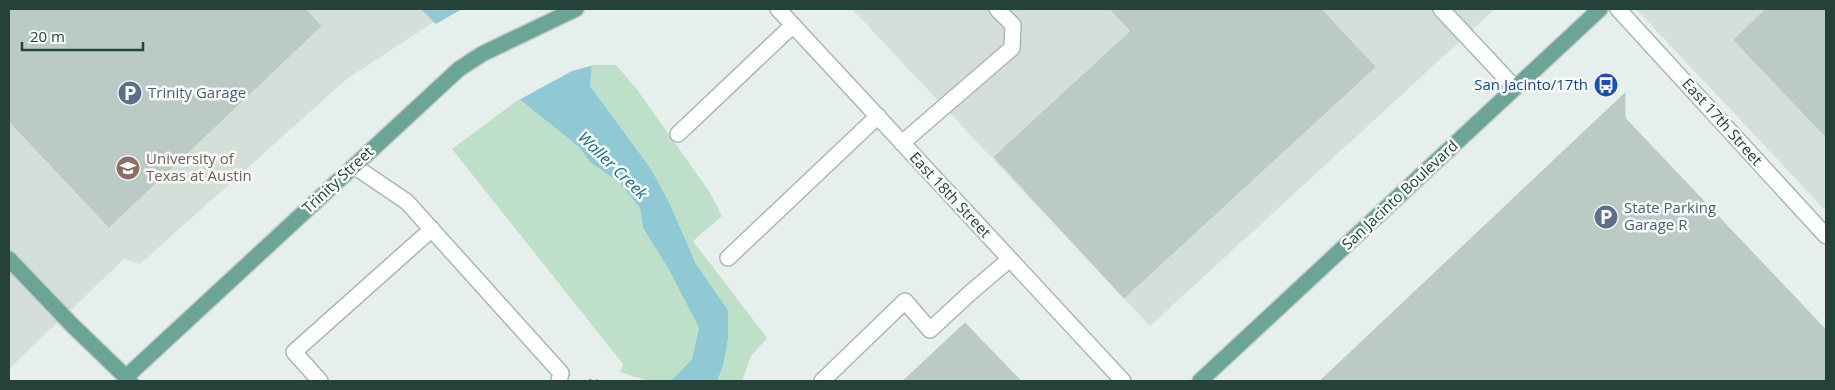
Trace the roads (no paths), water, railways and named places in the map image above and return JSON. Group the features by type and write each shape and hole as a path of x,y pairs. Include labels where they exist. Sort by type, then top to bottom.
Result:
{"main road":[{"name":"San Jacinto Boulevard","path":"1200,381 1600,9"},
{"name":"Trinity Street","path":"126,380 180,325 459,69 482,54 574,10"},
{"path":"9,259 126,380"}],"street":[{"name":"East 18th Street","path":"778,9 1123,381"},
{"path":"902,143 1012,48 1013,25 997,9"},
{"path":"1441,9 1515,88"},
{"name":"East 17th Street","path":"1618,9 1826,236"},
{"path":"678,134 793,25"},
{"path":"728,258 878,116"},
{"path":"354,166 407,202 561,373 559,381"},
{"path":"320,381 294,352 432,229"},
{"path":"822,381 905,301 930,330 1010,259"}],"water":[{"name":"Waller Creek","path":"421,9 543,9 592,65 590,86 651,169 669,202 696,264 728,310 728,340 723,366 717,381 671,381 692,359 699,328 668,268 643,228 640,208 619,182 591,163 579,147 519,99 498,86"}],"place":[{"name":"San Jacinto/17th","path":"1606,85"},
{"name":"Trinity Garage","path":"130,93"},
{"name":"University of Texas at Austin","path":"128,168"},
{"name":"State Parking Garage R","path":"1606,217"}]}
